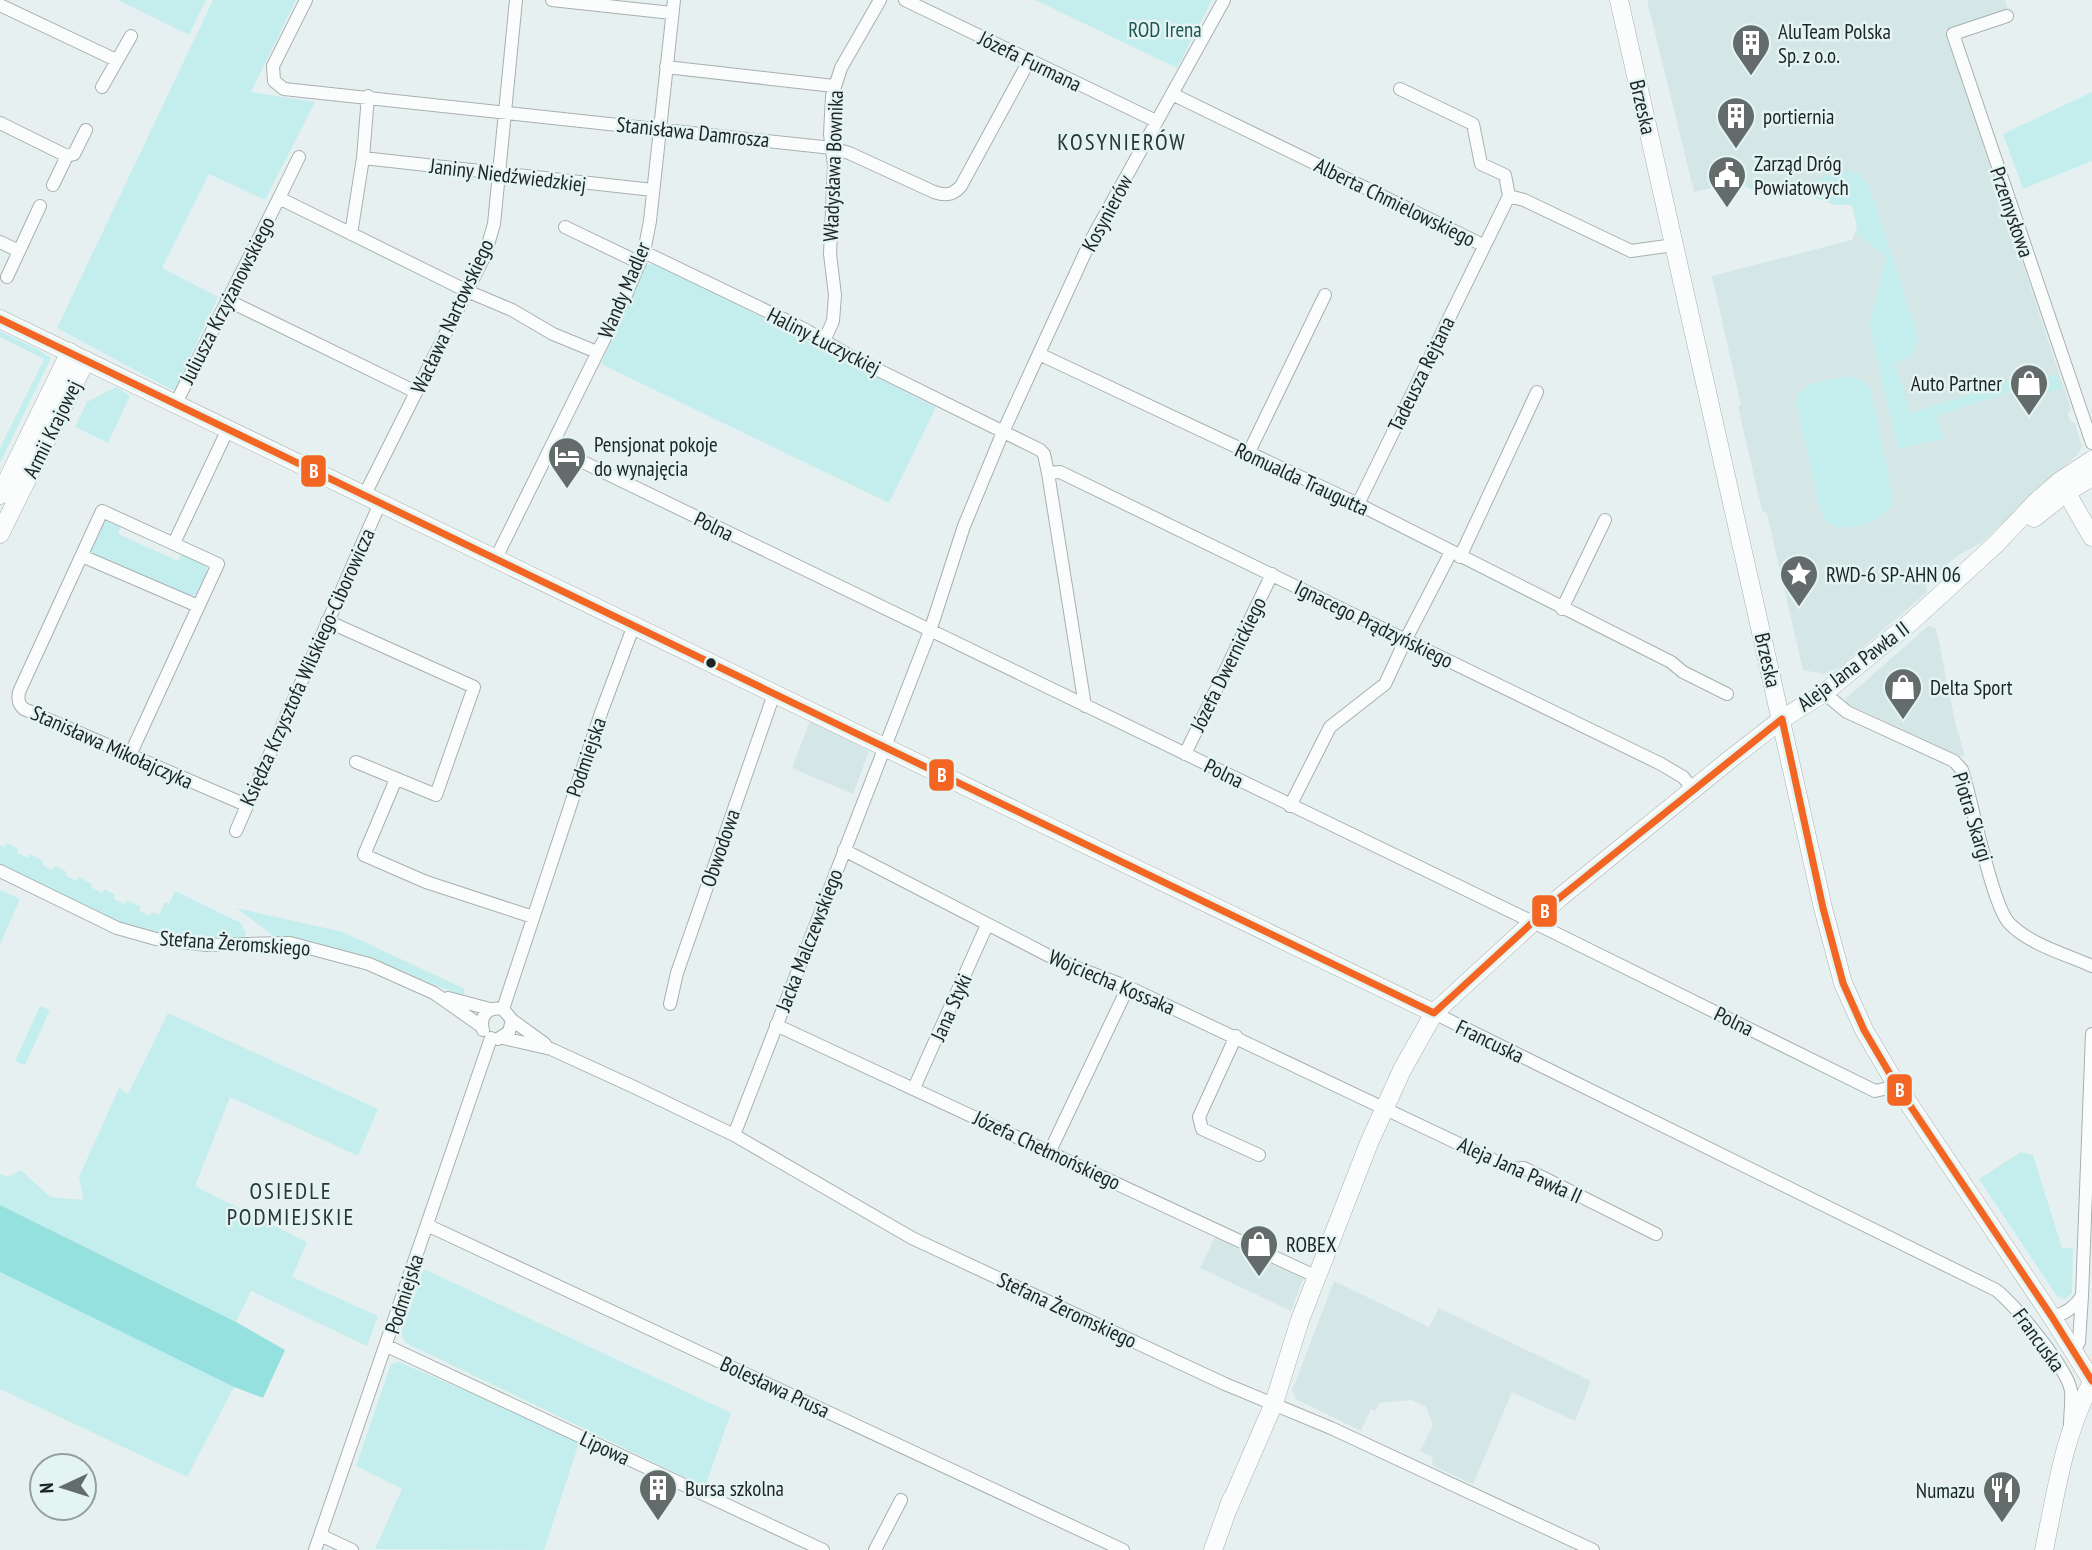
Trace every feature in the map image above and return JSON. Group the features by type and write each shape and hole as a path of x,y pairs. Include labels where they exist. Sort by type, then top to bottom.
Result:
{"street":[{"name":"Stanisława Damrosza","path":"306,0 273,66 274,81 284,89 832,148 849,153 934,192 947,195 961,186 1029,61"},
{"name":"Wacława Nartowskiego","path":"372,499 416,392 485,255 494,224 516,0"},
{"path":"552,0 673,6"},
{"name":"Władysława Bownika","path":"824,341 833,321 835,295 830,254 834,164 830,134 834,86 841,68 880,0"},
{"name":"Józefa Furmana","path":"905,0 1156,121"},
{"name":"Kosynierów","path":"883,746 930,631 960,535 1003,432 1090,242 1224,0"},
{"name":"Brzeska","path":"1619,0 1823,908 1843,983 1864,1030 1897,1086 2052,1317 2092,1382"},
{"path":"0,5 116,60"},
{"name":"Wandy Madler","path":"496,558 642,258 653,190 673,6"},
{"name":"Przemysłowa","path":"2007,16 1953,34 2092,443"},
{"path":"102,87 131,36"},
{"path":"666,67 834,86"},
{"path":"1400,89 1473,124 1481,164 1505,175 1509,196 1631,251 1674,245"},
{"name":"Alberta Chmielowskiego","path":"1172,94 1483,245 1509,196"},
{"path":"351,234 363,158 368,96"},
{"path":"0,124 67,156 74,154 86,130"},
{"path":"53,184 67,156"},
{"name":"Juliusza Krzyżanowskiego","path":"176,403 299,157"},
{"name":"Janiny Niedźwiedzkiej","path":"363,158 653,190"},
{"name":"Juliusza Krzyżanowskiego","path":"279,198 467,291 512,310 553,334 597,352"},
{"path":"7,277 40,206"},
{"name":"Haliny Łuczyckiej","path":"565,227 804,329 1003,432"},
{"path":"0,242 19,251"},
{"name":"Tadeusza Rejtana","path":"1358,504 1483,245"},
{"path":"1248,454 1325,295"},
{"path":"227,300 416,392"},
{"name":"Francuska","path":"0,318 1434,1013 1996,1290 2028,1322 2065,1376 2071,1390 2070,1433"},
{"name":"Romualda Traugutta","path":"1039,354 1358,504 1671,662 1684,672 1727,694"},
{"name":"Armii Krajowej","path":"0,495 78,356"},
{"name":"Armii Krajowej","path":"0,534 78,356"},
{"path":"1290,806 1330,727 1385,684 1406,639 1456,555 1537,392"},
{"path":"130,755 218,564 174,543 228,429"},
{"path":"1003,432 1044,454 1085,706"},
{"name":"Polna","path":"552,447 1875,1091 1897,1086"},
{"name":"Aleja Jana Pawła II","path":"1213,1550 1268,1401 1385,1107 1434,1013 1531,922 1693,789 1782,719 1824,693 1912,621 2092,460"},
{"name":"Ignacego Prądzyńskiego","path":"1048,473 1060,472 1406,639 1661,764 1683,777 1693,789"},
{"path":"2083,519 2085,489 2091,478"},
{"name":"Aleja Jana Pawła II","path":"2064,487 2091,478"},
{"path":"2064,487 2092,537"},
{"name":"Księdza Krzysztofa Wilskiego-Ciborowicza","path":"236,831 327,621 372,499"},
{"name":"Stanisława Mikołajczyka","path":"174,543 102,510 19,692 18,700 24,709 246,805"},
{"path":"1562,609 1605,520"},
{"path":"82,556 198,606"},
{"name":"Józefa Dwernickiego","path":"1185,754 1272,574"},
{"path":"327,621 474,687 436,795 356,762"},
{"name":"Podmiejska","path":"496,1009 533,917 601,713 634,625"},
{"name":"Piotra Skargi","path":"1824,693 1847,712 1954,761 1962,770 1993,887 2000,909 2009,924 2033,940 2092,966"},
{"name":"Obwodowa","path":"670,1004 677,973 774,694"},
{"name":"Jacka Malczewskiego","path":"734,1135 883,746"},
{"path":"396,779 364,855 426,881 533,917"},
{"name":"Wojciecha Kossaka","path":"844,850 1057,960 1128,987 1385,1107"},
{"name":"Stefana Żeromskiego","path":"0,870 117,928 139,935 183,944 270,942 303,946 369,964 434,993 496,1009"},
{"name":"Jana Styki","path":"915,1088 987,925"},
{"path":"1050,1151 1128,987"},
{"name":"Stefana Żeromskiego","path":"434,993 481,1026"},
{"path":"496,1009 512,1020 512,1028 497,1038 485,1033 481,1026 483,1016 496,1009"},
{"name":"Stefana Żeromskiego","path":"512,1020 551,1049 734,1135 912,1238 1593,1550"},
{"name":"Józefa Chełmońskiego","path":"776,1026 915,1088 1317,1277"},
{"path":"2074,1351 2079,1342 2082,1296 2092,1034"},
{"path":"1236,1036 1199,1117 1202,1129 1259,1155"},
{"name":"Podmiejska","path":"315,1550 427,1225 497,1038"},
{"name":"Stefana Żeromskiego","path":"497,1038 551,1049"},
{"name":"Aleja Jana Pawła II","path":"1385,1107 1512,1169 1524,1168 1656,1234"},
{"name":"Bolesława Prusa","path":"427,1225 1123,1550"},
{"path":"2052,1317 2062,1315 2077,1304 2082,1296"},
{"name":"Lipowa","path":"387,1346 823,1550"},
{"path":"2044,1550 2070,1433 2081,1402 2092,1382"},
{"path":"875,1550 901,1500"},
{"path":"320,1535 352,1550"}],"shaded area":[{"path":"1647,0 2005,0 2007,9 1945,30 2071,409 2068,413 2070,421 2075,423 2082,447 2078,454 1981,543 1957,556 1930,579 1926,586 1927,592 1840,667 1824,674 1803,670 1767,514 1762,510 1738,407 1741,405 1712,276 1852,240 1857,226 1852,205 1835,205 1810,195 1769,197 1736,182 1694,192"},
{"path":"1928,626 1936,628 1956,726 1965,756 1954,755 1846,703 1845,699"},
{"path":"810,721 869,751 853,794 792,768"},
{"path":"0,1205 236,1322 285,1350 263,1398 234,1387 0,1272"},
{"path":"1215,1237 1303,1279 1291,1311 1200,1268"},
{"path":"1334,1281 1429,1327 1439,1308 1591,1381 1575,1421 1512,1392 1473,1484 1433,1466 1432,1457 1420,1451 1433,1425 1426,1407 1412,1400 1379,1403 1375,1411 1371,1409 1361,1431 1296,1399 1292,1391"}],"green space":[{"path":"118,0 206,0 189,35"},
{"path":"213,0 296,0 251,92 315,102 265,200 209,174 162,268 218,297 174,391 57,328"},
{"name":"ROD Irena","path":"1035,0 1212,0 1177,68"},
{"path":"2092,92 2092,161 2023,189 2003,134"},
{"path":"1846,171 1858,173 1868,183 1919,339 1911,356 1895,364 1911,413 2016,379 2056,375 2064,388 2028,397 2024,387 1936,416 1944,439 1898,449 1869,324 1887,257 1856,233 1852,205 1835,205 1810,195 1769,197 1736,182 1693,190 1737,181 1766,192 1805,189 1824,176"},
{"path":"659,264 936,407 889,503 601,364 644,265"},
{"path":"0,331 51,358 0,463 0,448 44,359 0,337"},
{"path":"1850,376 1864,381 1871,391 1893,497 1891,505 1880,517 1865,524 1839,528 1827,522 1819,505 1796,401 1804,388 1811,384"},
{"path":"116,387 130,396 108,443 75,427 87,402"},
{"path":"106,519 122,524 118,534 178,561 182,552 206,565 208,574 199,593 190,596 95,557 90,550"},
{"path":"6,843 18,849 17,853 28,858 30,854 43,861 42,865 53,870 55,866 76,881 79,877 102,893 104,889 115,895 114,899 125,904 127,900 141,907 139,911 150,916 152,912 159,915 165,902 169,904 175,891 241,923 246,933 243,939 186,939 147,933 127,926 87,910 9,871 0,864 0,845 5,847"},
{"path":"0,890 20,899 0,944"},
{"path":"236,908 343,932 465,989 463,996 354,954 321,944 274,936"},
{"path":"40,1006 50,1010 25,1065 15,1061"},
{"path":"168,1013 378,1109 358,1156 230,1097 195,1186 307,1242 292,1277 378,1316 367,1346 251,1291 236,1322 0,1205 0,1174 7,1177 21,1170 50,1197 83,1200 79,1177 119,1088 128,1094"},
{"path":"2021,1152 2033,1155 2062,1248 2073,1248 2072,1293 2067,1298 2057,1296 1979,1179"},
{"path":"424,1269 731,1413 705,1487 406,1343 401,1334"},
{"path":"0,1272 234,1387 187,1477 0,1389"},
{"path":"399,1362 576,1438 579,1443 544,1550 375,1549 402,1489 356,1466 391,1364"}],"transit line":[{"name":"B","path":"0,319 1434,1013 1558,899 1782,719 1823,908 1843,983 1864,1030 1897,1086 2092,1381"}],"place":[{"name":"AluTeam Polska Sp. z o.o.","path":"1751,77"},
{"name":"portiernia","path":"1736,150"},
{"name":"Zarząd Dróg Powiatowych","path":"1727,209"},
{"name":"Auto Partner","path":"2029,417"},
{"name":"Pensjonat pokoje do wynajęcia","path":"567,490"},
{"name":"RWD-6 SP-AHN 06","path":"1799,608"},
{"name":"Delta Sport","path":"1903,721"},
{"name":"ROBEX","path":"1259,1278"},
{"name":"Bursa szkolna","path":"658,1522"},
{"name":"Numazu","path":"2002,1524"}],"district":[{"name":"KOSYNIERÓW","path":"1122,141"},
{"name":"OSIEDLE PODMIEJSKIE","path":"291,1203"}]}
